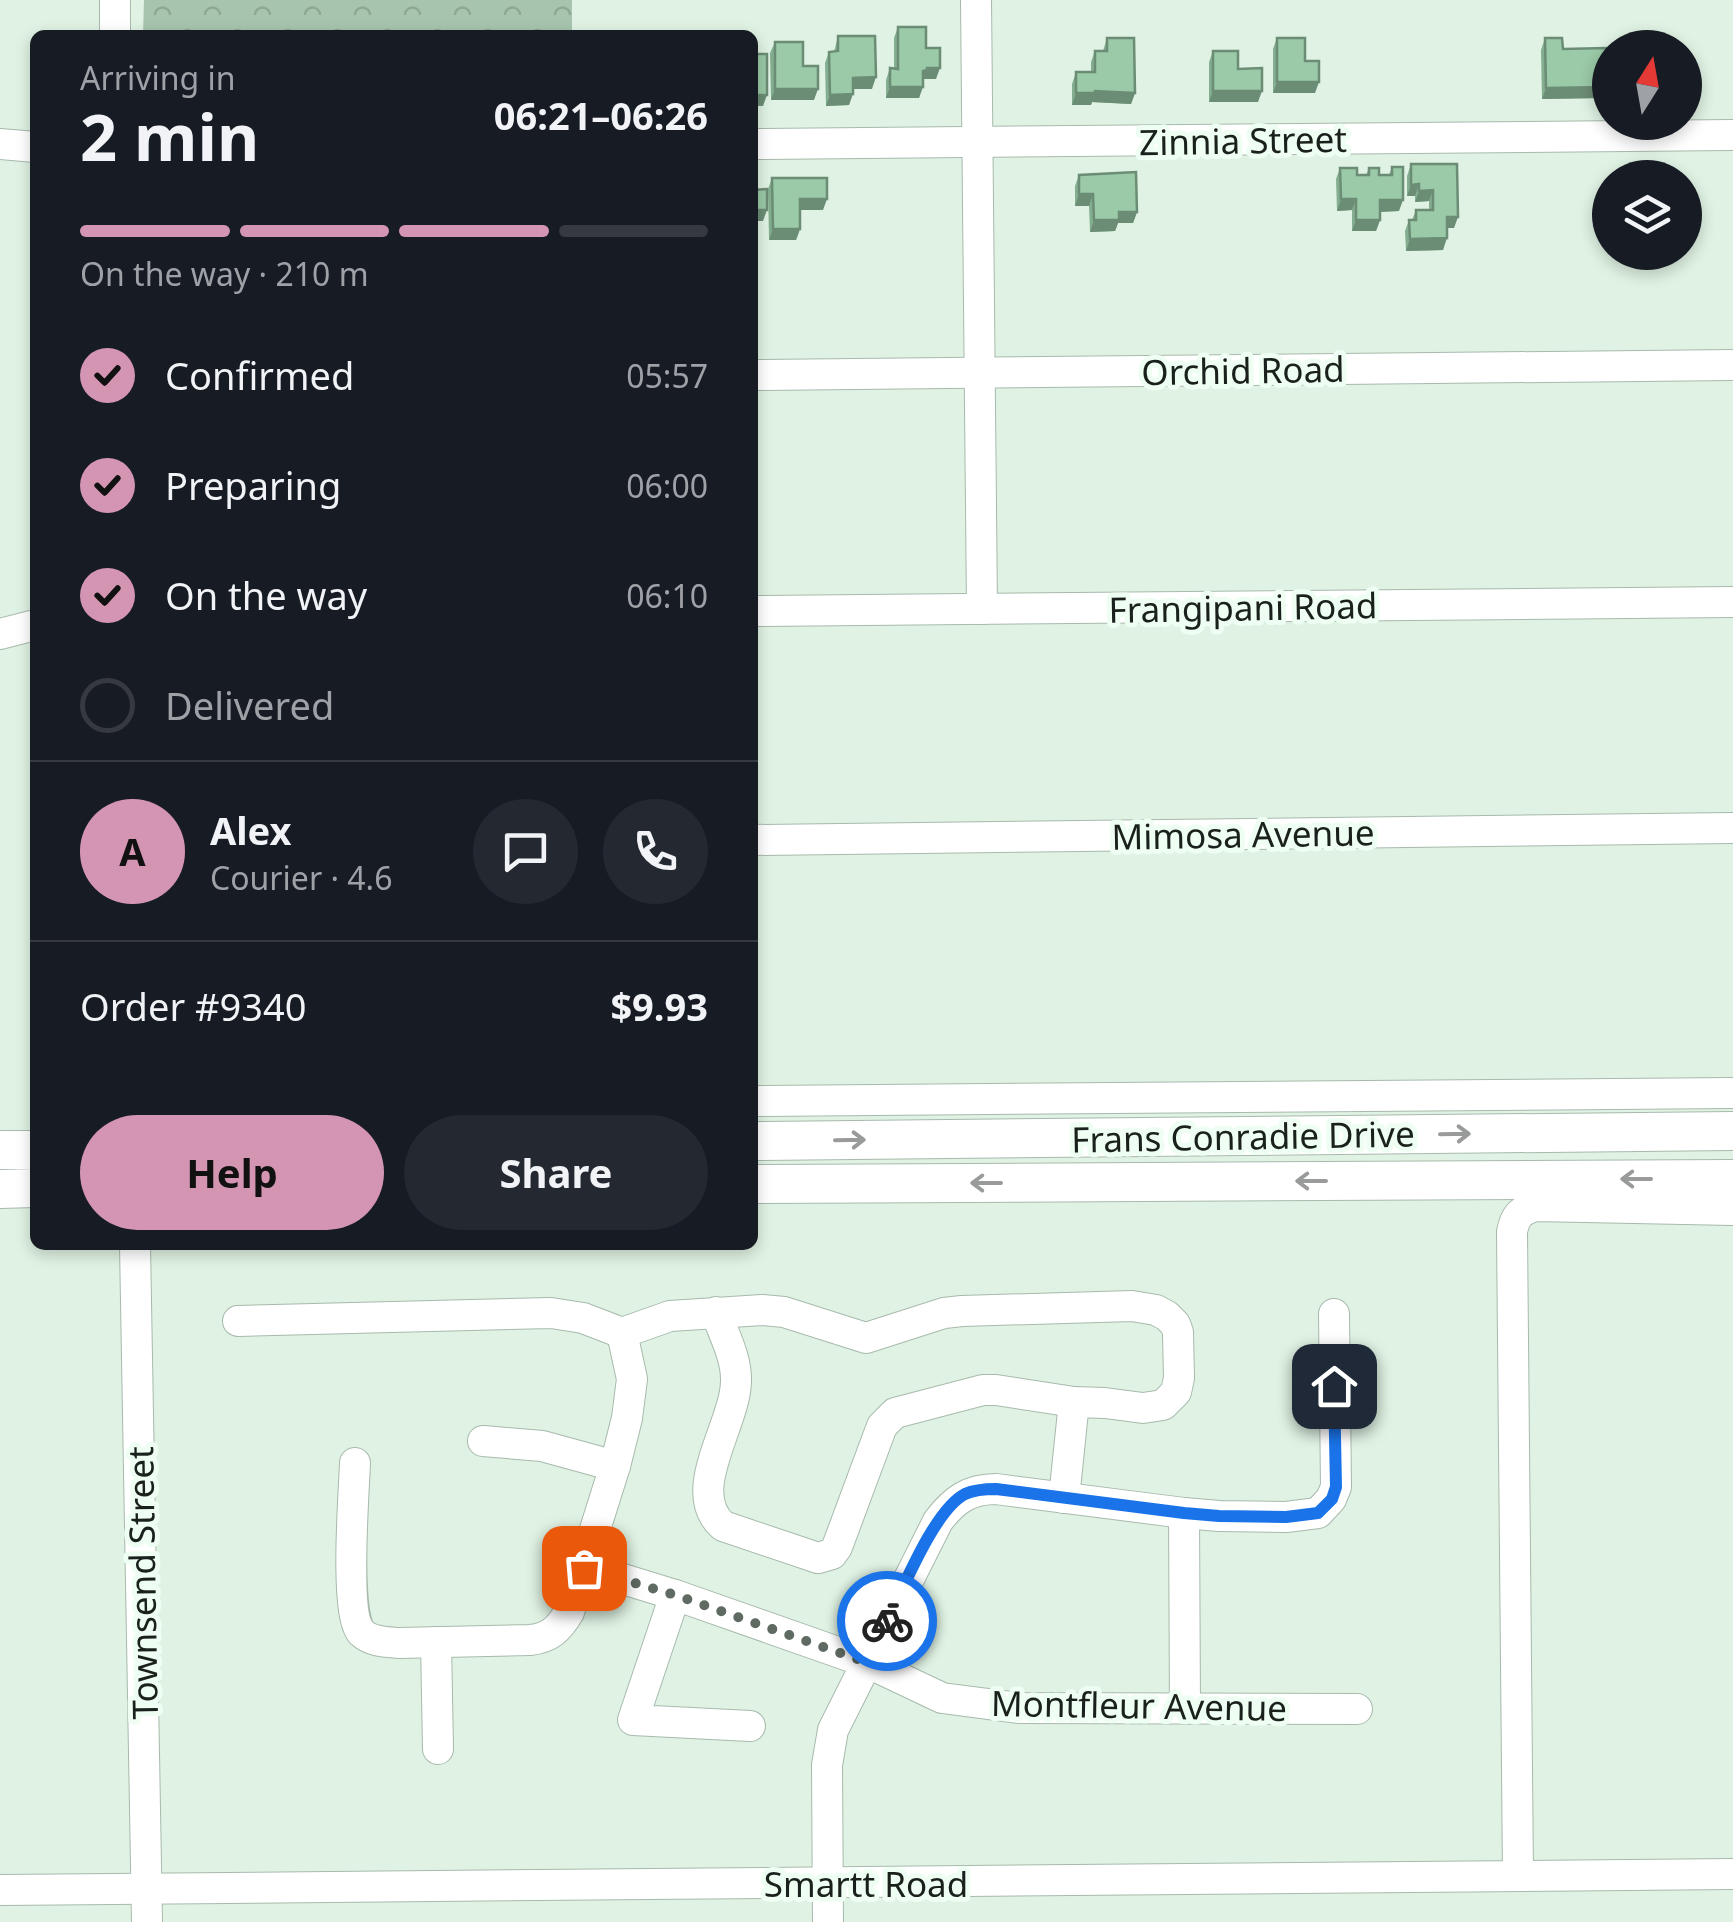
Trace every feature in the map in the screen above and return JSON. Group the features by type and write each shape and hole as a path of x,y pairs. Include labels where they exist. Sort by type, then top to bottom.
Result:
{"main road":[{"name":"Frans Conradie Drive","path":"758,1141 1733,1131"},
{"path":"0,1150 30,1150"},
{"name":"Frans Conradie Drive","path":"758,1184 1733,1179"},
{"path":"0,1188 30,1188"}],"street":[{"path":"114,0 115,30"},
{"path":"976,0 982,609"},
{"name":"Zinnia Street","path":"758,144 1733,135"},
{"path":"0,144 30,147"},
{"name":"Orchid Road","path":"758,374 1733,365"},
{"name":"Frangipani Road","path":"758,612 1733,602"},
{"path":"0,634 30,626"},
{"name":"Mimosa Avenue","path":"758,840 1733,828"},
{"path":"758,1102 1733,1093"},
{"path":"1518,1876 1512,1232 1518,1214 1535,1206 1733,1210"},
{"name":"Townsend Street","path":"135,1250 148,1922"},
{"path":"238,1321 551,1313 583,1318 622,1332 670,1316 716,1312 762,1310 784,1312 866,1338 962,1310 1132,1306 1156,1310 1175,1324 1179,1378 1170,1400 1155,1408 983,1390 895,1413 882,1426 832,1554 818,1558 722,1526 707,1504 709,1480 737,1383 734,1360 716,1312"},
{"path":"828,1922 828,1746 938,1521 958,1499 975,1491 996,1489 1219,1516 1318,1513 1332,1499 1336,1487 1334,1314"},
{"path":"355,1463 352,1592 355,1622 363,1634 383,1641 436,1642 530,1640 548,1636 568,1612 584,1568 627,1418 632,1379 622,1332"},
{"path":"1064,1498 1074,1402"},
{"path":"484,1441 555,1448 615,1466"},
{"path":"1184,1513 1185,1709"},
{"name":"Montfleur Avenue","path":"584,1568 675,1595 866,1662 950,1699 1018,1708 1357,1709"},
{"path":"675,1595 632,1720 750,1726"},
{"path":"436,1642 438,1749"},
{"name":"Smartt Road","path":"0,1890 1733,1874"}],"green space":[{"path":"144,0 572,0 572,30 143,30"}],"building":[{"path":"898,27 926,27 926,48 940,48 940,68 923,71 923,87 890,87 890,68 898,69"},
{"path":"838,36 875,36 876,77 853,78 853,94 830,95 829,52 838,51"},
{"path":"1107,38 1134,38 1135,93 1076,93 1076,72 1095,72 1095,51 1107,51"},
{"path":"1277,38 1305,38 1305,61 1319,61 1319,82 1277,82"},
{"path":"1545,38 1562,38 1563,49 1592,48 1592,87 1546,88"},
{"path":"775,42 803,42 803,66 818,66 818,89 775,89"},
{"path":"1213,51 1238,51 1238,69 1262,68 1262,91 1213,91"},
{"path":"758,54 767,54 767,95 758,95"},
{"path":"1411,164 1457,164 1458,217 1447,217 1447,238 1410,239 1409,220 1416,220 1416,210 1433,210 1433,190 1419,191 1419,184 1411,185"},
{"path":"1392,167 1403,167 1403,200 1380,200 1380,220 1356,220 1356,199 1341,199 1340,168 1357,168 1357,175 1369,175 1369,168 1379,168 1379,175 1392,175"},
{"path":"1136,172 1137,212 1119,212 1119,220 1094,220 1093,194 1079,194 1079,175"},
{"path":"772,178 827,178 827,199 800,199 800,229 773,229"},
{"path":"767,189 767,210 758,210 758,190"}],"way so far":[{"path":"584,1568 675,1595 866,1662 887,1621"}],"route":[{"path":"887,1621 938,1521 958,1499 975,1491 996,1489 1219,1516 1286,1517 1318,1513 1332,1499 1336,1487 1334,1386"}]}
